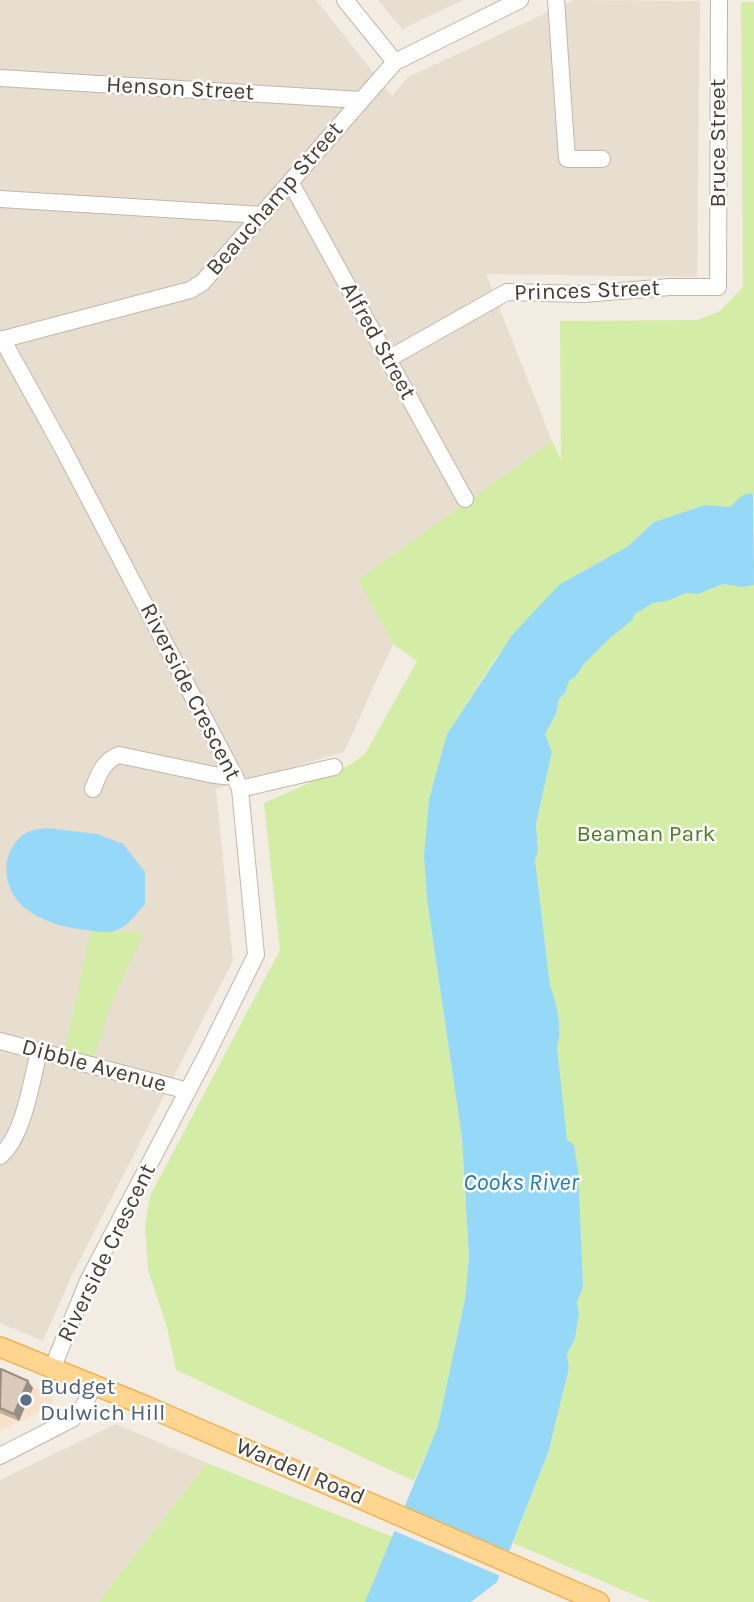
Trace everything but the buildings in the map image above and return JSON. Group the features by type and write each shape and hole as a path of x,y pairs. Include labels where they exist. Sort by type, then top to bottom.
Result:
{"main road":[{"name":"Wardell Road","path":"0,1346 599,1602"}],"street":[{"path":"345,0 395,62"},
{"name":"Beauchamp Street","path":"1,339 196,288 207,279 395,62 520,0"},
{"path":"556,0 566,159 602,159"},
{"name":"Bruce Street","path":"718,287 719,0"},
{"name":"Henson Street","path":"0,78 361,100"},
{"name":"Alfred Street","path":"290,183 465,499"},
{"path":"0,200 263,215"},
{"name":"Princes Street","path":"388,359 507,292 583,294 718,287"},
{"name":"Riverside Crescent","path":"1,339 62,447 237,783 256,955 89,1281 52,1368"},
{"path":"93,789 104,765 109,759 119,755 214,775 237,783 334,766"},
{"name":"Dibble Avenue","path":"0,1041 188,1091"},
{"path":"0,1156 9,1149 16,1136 39,1052"},
{"path":"0,1456 72,1419 84,1406 93,1385"}],"shaded area":[{"path":"0,0 316,0 392,96 408,77 574,0 700,1 697,277 486,274 552,441 359,580 393,644 344,752 216,789 233,961 71,1277 43,1341 0,1323"},
{"path":"378,0 463,0 402,29"},
{"name":"Budget Dulwich Hill","path":"0,1373 52,1395 53,1405 0,1431"},
{"path":"116,1424 207,1463 98,1602 0,1602 0,1480"}],"green space":[{"path":"741,2 754,2 754,494 730,507 705,505 654,522 627,547 560,584 496,658 447,734 429,799 424,856 427,899 462,1138 469,1257 465,1299 438,1426 414,1481 176,1370 167,1327 148,1270 145,1226 150,1196 280,950 264,803 350,765 365,754 417,661 393,644 358,580 552,441 561,460 560,321 698,320 720,311 743,287"},
{"name":"Beaman Park","path":"723,584 743,587 754,585 754,1602 651,1602 513,1543 548,1453 569,1368 567,1354 575,1339 579,1313 577,1302 583,1287 564,1125 557,1046 559,1024 550,987 535,859 538,853 536,824 552,752 545,734 569,681 635,614 653,603 667,601 686,593 698,594"},
{"path":"91,930 144,932 109,1009 91,1065 63,1058"},
{"path":"207,1463 393,1537 365,1602 98,1602"}],"water":[{"name":"Cooks River","path":"753,493 754,585 743,587 723,584 698,594 686,593 667,601 653,603 635,614 569,681 545,734 552,752 536,824 538,853 535,859 550,986 558,1016 557,1047 567,1140 574,1145 578,1170 583,1287 577,1302 579,1313 575,1339 567,1354 569,1368 548,1453 497,1582 471,1602 365,1602 438,1426 465,1299 469,1257 462,1138 427,899 424,856 429,799 447,734 513,634 560,584 627,547 654,522 705,505 730,507 743,495"},
{"path":"47,828 97,834 123,844 145,872 145,904 125,926 105,932 61,925 39,917 17,900 7,880 6,869 11,849 26,833"}],"pier":[{"path":"402,1506 513,1553 503,1577 392,1530"}],"place":[{"name":"Budget Dulwich Hill","path":"26,1400"}]}
